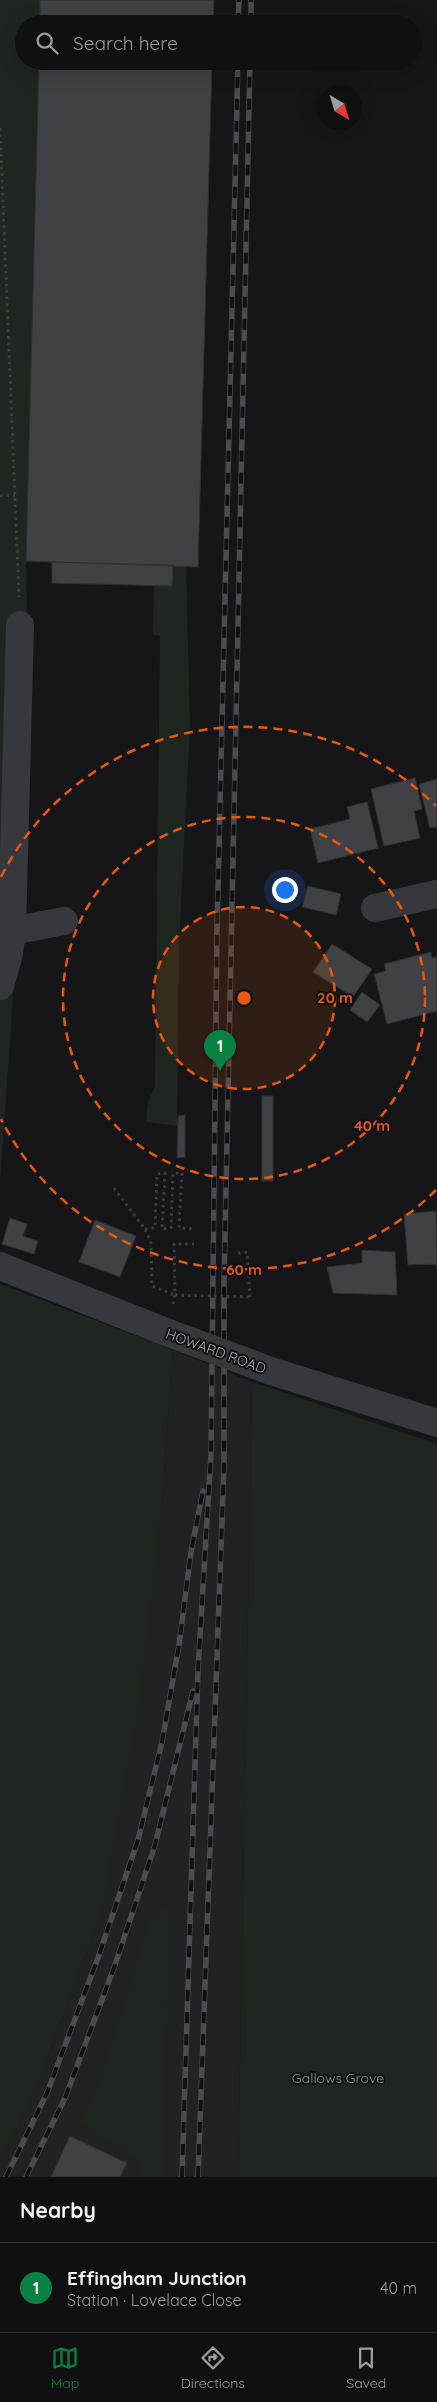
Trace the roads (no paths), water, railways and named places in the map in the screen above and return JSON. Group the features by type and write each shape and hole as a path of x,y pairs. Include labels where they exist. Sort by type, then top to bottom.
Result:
{"street":[{"path":"0,986 10,954 12,931 20,625"},
{"path":"375,908 437,894"},
{"path":"12,931 64,920"},
{"name":"HOWARD ROAD","path":"0,1266 166,1332 271,1371 437,1423"}],"railway":[{"path":"238,15 239,0"},
{"path":"251,0 251,15"},
{"path":"182,2177 198,1670 211,1454 217,930 238,70"},
{"path":"198,2177 224,1466 224,1284 250,70"},
{"path":"6,2177 47,2093 98,1958 138,1840 162,1742 179,1645 191,1552 203,1491"},
{"path":"26,2177 65,2098 115,1965 155,1845 193,1691"}],"place":[{"name":"Effingham Junction","path":"220,1071"}],"park label":[{"name":"Gallows Grove","path":"338,2078"}]}
